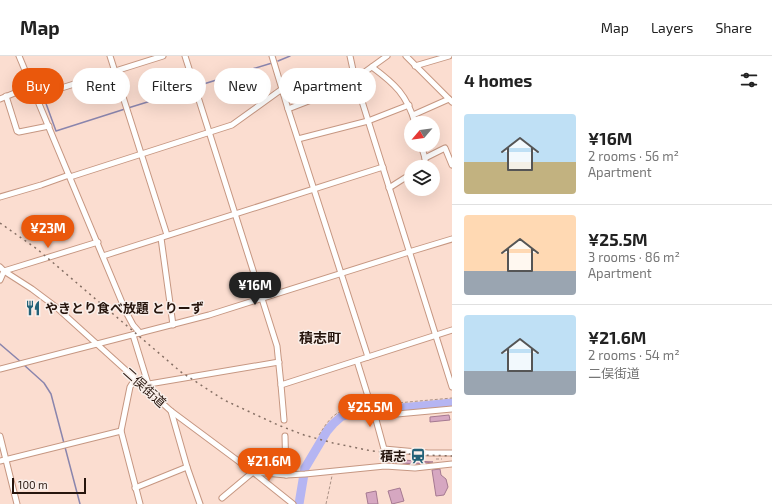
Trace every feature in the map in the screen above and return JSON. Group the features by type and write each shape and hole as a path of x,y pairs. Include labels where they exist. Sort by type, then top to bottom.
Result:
{"street":[{"path":"19,56 24,68"},
{"path":"110,56 114,68"},
{"path":"125,68 164,56"},
{"path":"185,56 277,346 282,385 284,420"},
{"path":"272,56 279,79"},
{"path":"350,56 353,68"},
{"path":"387,56 372,67 403,94 413,115 451,100 406,56"},
{"path":"416,66 449,56"},
{"path":"0,197 141,154 238,122 279,91"},
{"path":"0,99 12,94"},
{"path":"6,96 17,130 19,132 48,126"},
{"path":"39,104 126,312 133,326 140,333"},
{"path":"125,104 167,235"},
{"path":"286,104 368,357"},
{"path":"288,109 301,104"},
{"path":"363,104 436,335 450,370 452,387"},
{"path":"298,139 368,121 409,105"},
{"path":"423,152 425,158 445,148 452,165"},
{"path":"103,256 383,167"},
{"path":"389,188 404,178"},
{"path":"161,238 173,325"},
{"path":"0,369 209,315 452,239"},
{"path":"0,280 2,269 98,242"},
{"name":"二俣街道","path":"2,269 56,307 171,411 293,504"},
{"path":"282,385 452,330"},
{"path":"134,335 150,392"},
{"path":"357,361 371,406"},
{"path":"149,384 279,362"},
{"path":"135,379 130,387 121,431 140,504"},
{"path":"452,408 375,416 384,449 428,453 452,453"},
{"path":"171,411 187,467 200,504"},
{"path":"0,461 121,431"},
{"path":"0,436 17,504"},
{"path":"285,436 286,474"},
{"path":"222,498 253,472 303,474 385,466 415,468 452,464"},
{"path":"135,488 187,467"}],"path":[{"path":"319,435 329,419 338,412 352,408 452,398"},
{"path":"436,459 442,459"},
{"path":"326,504 332,471"}],"building":[{"path":"449,415 450,420 430,422 430,417"},
{"path":"389,459 433,462 415,464 388,462"},
{"path":"440,469 441,475 446,479 448,487 444,495 436,496 432,470"},
{"path":"400,488 404,501 392,504 388,491"},
{"path":"376,491 378,504 368,504 366,493"}],"waterway":[{"path":"278,61 290,56"},
{"path":"206,83 272,63"},
{"path":"46,104 56,131 125,109"},
{"path":"128,108 141,104"},
{"path":"0,344 21,362"},
{"path":"24,365 44,383 51,394 80,504"},
{"path":"299,504 305,468 327,431 342,416 360,412 452,403"}],"railway":[{"path":"0,223 37,249 181,372 224,400 278,425 304,435 333,443 372,451 452,456"}],"place":[{"name":"やきとり食べ放題 とりーず","path":"33,308"},
{"name":"積志","path":"418,456"}],"district":[{"name":"積志町","path":"320,338"}]}
